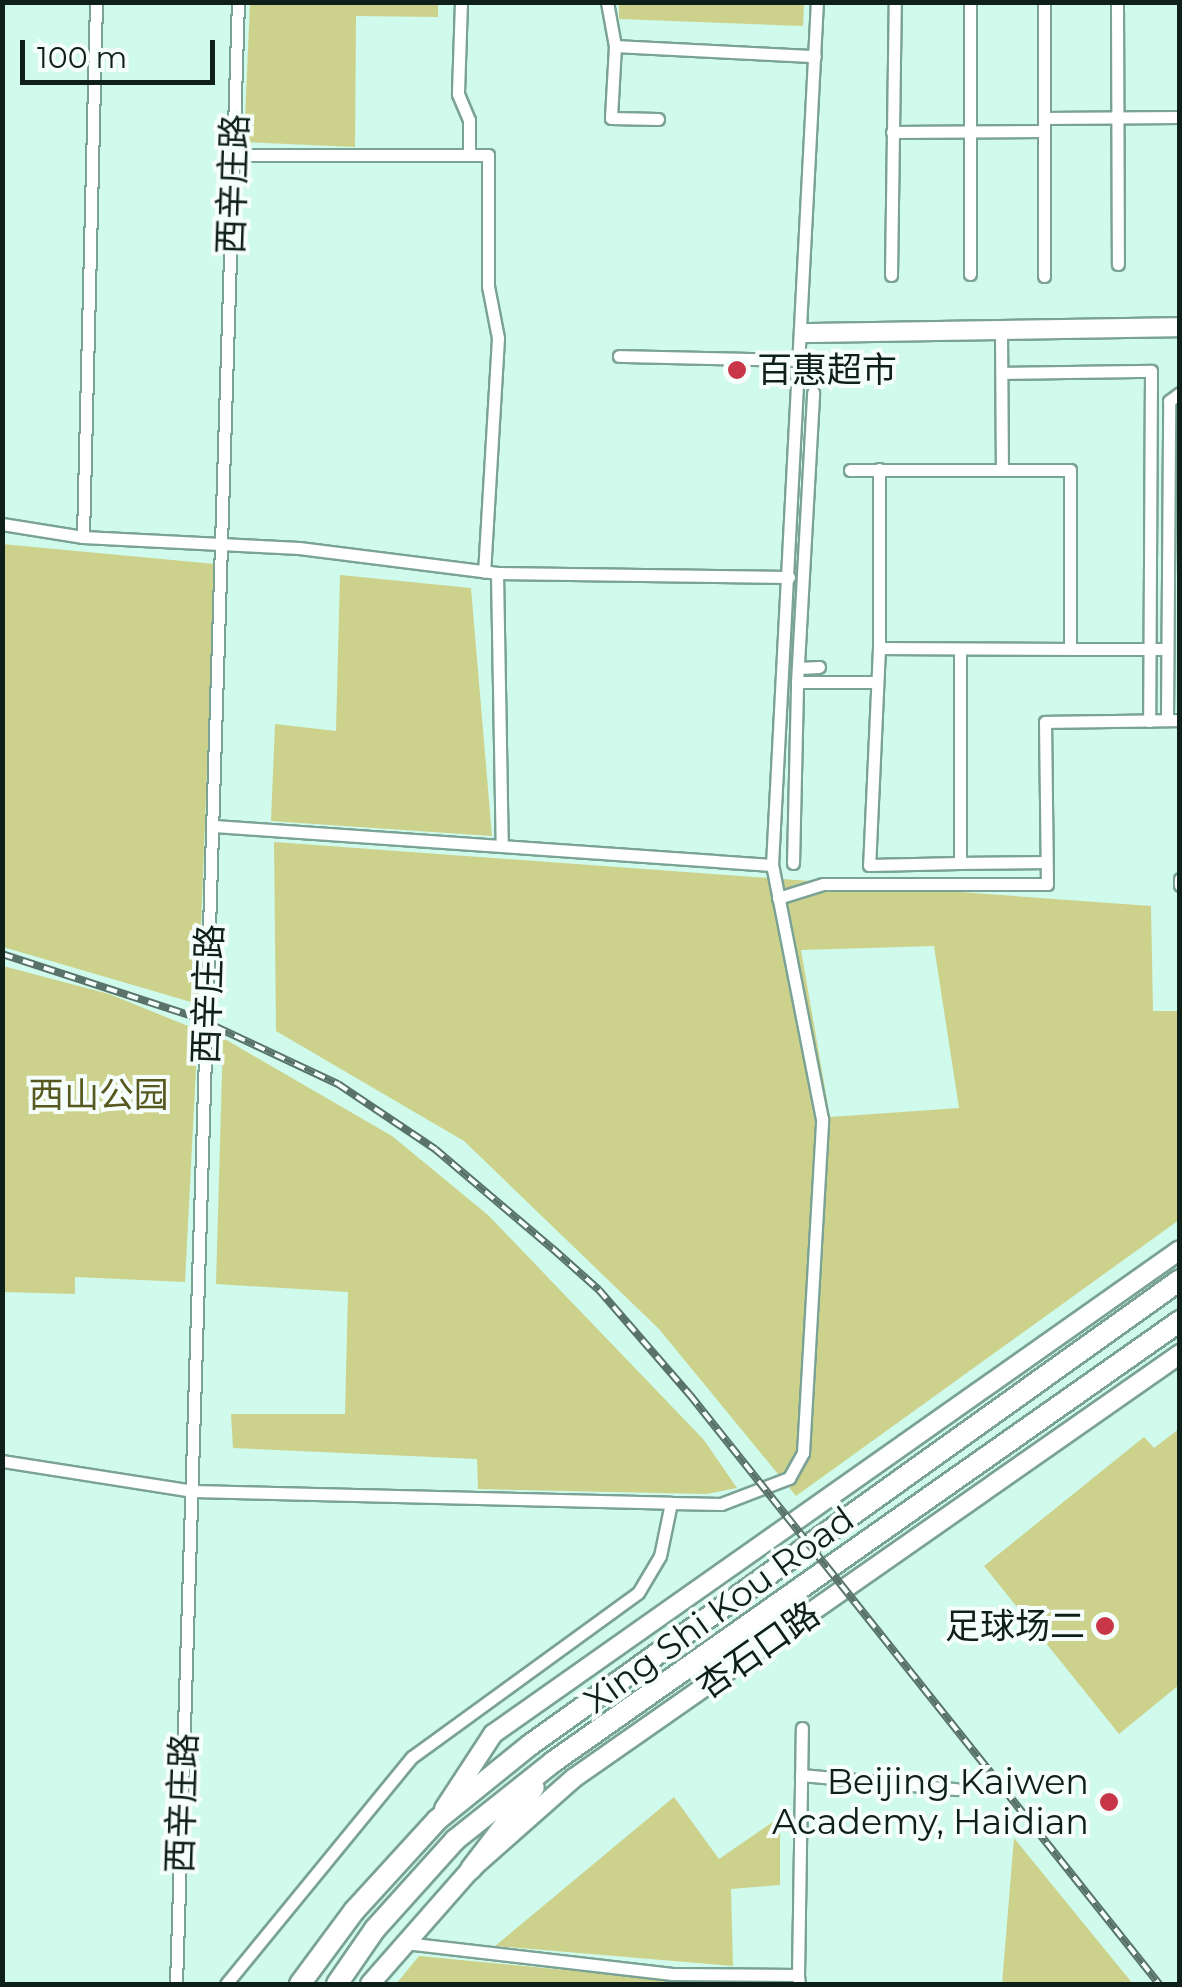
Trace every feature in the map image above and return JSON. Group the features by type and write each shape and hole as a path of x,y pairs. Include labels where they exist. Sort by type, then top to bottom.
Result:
{"main road":[{"name":"Xing Shi Kou Road","path":"300,1984 354,1911 437,1820 530,1745 1180,1280"},
{"name":"Xing Shi Kou Road","path":"337,1984 375,1929 455,1840 553,1762 1180,1321"},
{"path":"471,1868 553,1762"}],"street":[{"path":"83,537 96,2"},
{"name":"西辛庄路","path":"176,1984 238,2"},
{"path":"461,2 458,94 469,120 469,154"},
{"path":"607,2 615,46 611,118 658,119"},
{"path":"2,1461 194,1490 720,1504 789,1478 803,1453 822,1119 772,865 804,333 817,2"},
{"path":"891,275 895,2"},
{"path":"970,2 970,274"},
{"path":"1044,2 1044,276"},
{"path":"1116,2 1118,264"},
{"path":"615,46 815,56"},
{"path":"892,132 1117,117 1180,117"},
{"path":"234,155 488,155 488,286 498,338 490,573 502,846"},
{"path":"804,333 1001,334 1180,327"},
{"path":"1001,334 1002,469"},
{"path":"619,356 802,360"},
{"path":"1002,373 1152,372 1149,720"},
{"path":"793,863 797,682 813,392"},
{"path":"778,898 823,884 1046,884 1046,722 1173,720 1168,649 1169,401 1180,393"},
{"path":"879,469 879,648 874,682 869,866 1046,862"},
{"path":"850,470 1077,470 1070,649"},
{"path":"2,524 83,537 224,545 490,573 789,577"},
{"path":"879,648 1168,649"},
{"path":"960,650 960,862"},
{"path":"798,668 819,667"},
{"path":"797,682 874,682"},
{"path":"214,826 772,865"},
{"path":"437,1820 493,1734 1180,1250"},
{"name":"杏石口路","path":"370,1984 400,1942 471,1868 574,1778 1180,1354"},
{"path":"226,1984 412,1756 638,1593 660,1556 671,1503"},
{"path":"400,1942 672,1974 798,1980 802,1728"},
{"path":"802,1775 956,1789"}],"green space":[{"path":"250,3 438,3 438,17 356,16 355,147 244,142"},
{"path":"619,3 804,3 803,26 619,19"},
{"path":"2,544 215,564 198,1004 3,947"},
{"path":"340,575 471,588 492,836 271,821 275,724 336,731"},
{"path":"274,842 1151,906 1153,1011 1179,1011 1179,1220 796,1496 659,1329 464,1141 276,1031","holes":["934,946 959,1108 830,1117 801,950"]},
{"name":"西山公园","path":"3,966 109,994 198,1030 185,1282 75,1277 75,1294 3,1292"},
{"path":"223,1038 392,1136 488,1215 704,1440 737,1488 707,1494 478,1489 477,1459 233,1448 231,1414 345,1414 348,1292 216,1284"},
{"name":"足球场二","path":"1179,1429 1179,1685 1119,1734 984,1566 1144,1437 1154,1448"},
{"path":"674,1797 719,1859 780,1817 780,1885 731,1889 733,1966 495,1946"},
{"path":"1014,1838 1133,1984 1002,1984"},
{"path":"419,1956 703,1983 703,1984 396,1984"}],"railway":[{"path":"2,954 195,1017 338,1084 435,1149 553,1249 599,1290 690,1395 1159,1984"}],"place":[{"name":"百惠超市","path":"737,370"},
{"name":"足球场二","path":"1105,1626"},
{"name":"Beijing Kaiwen Academy, Haidian","path":"1109,1802"}]}
